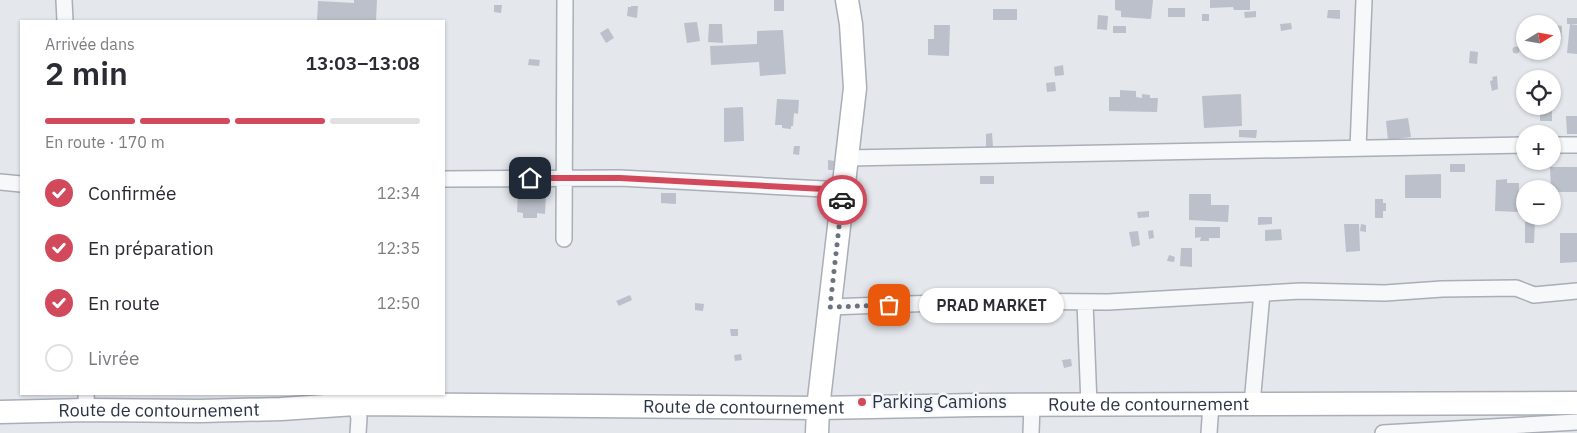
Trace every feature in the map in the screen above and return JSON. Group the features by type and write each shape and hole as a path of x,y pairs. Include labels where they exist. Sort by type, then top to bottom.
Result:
{"street":[{"path":"64,0 65,20"},
{"path":"564,239 565,0"},
{"path":"817,433 818,408 855,88 851,24 847,0"},
{"path":"1358,148 1364,0"},
{"path":"847,158 1516,145"},
{"path":"1561,145 1577,145"},
{"path":"445,179 620,178 843,190"},
{"path":"0,182 20,184"},
{"path":"830,307 989,301 1108,302 1301,291 1385,293 1442,289 1516,288 1534,295 1577,290"},
{"path":"1252,404 1262,293"},
{"path":"1085,302 1090,405"},
{"name":"Route de contournement","path":"0,412 86,402 218,410 281,409 355,404 818,408 1577,402"},
{"path":"355,404 359,418 358,433"},
{"path":"1209,433 1211,404"},
{"path":"1031,433 1032,405"},
{"path":"1383,433 1577,422"}],"building":[{"path":"354,0 377,0 376,20 317,20 318,1 354,3"},
{"path":"774,0 784,0 784,11 774,11"},
{"path":"1115,0 1153,0 1151,19 1121,17 1121,11 1115,10"},
{"path":"1210,0 1250,0 1250,10 1234,10 1233,7 1210,8"},
{"path":"494,5 502,5 501,13 494,12"},
{"path":"638,6 637,18 627,16 628,7"},
{"path":"1168,8 1185,8 1185,17 1168,17"},
{"path":"993,9 1017,9 1017,20 993,20"},
{"path":"1328,10 1340,10 1340,19 1327,18"},
{"path":"1256,11 1256,17 1245,18 1244,12"},
{"path":"1202,14 1209,14 1209,21 1202,21"},
{"path":"1098,15 1108,16 1107,30 1097,29"},
{"path":"1567,18 1577,18 1577,24 1567,24"},
{"path":"697,22 700,41 687,43 684,23"},
{"path":"1291,23 1292,29 1281,31 1280,24"},
{"path":"709,24 722,24 723,43 708,42"},
{"path":"1570,24 1577,25 1577,54 1567,53"},
{"path":"934,25 950,25 949,56 928,55 928,39 934,39"},
{"path":"1113,26 1126,26 1126,33 1113,33"},
{"path":"608,28 614,38 606,43 600,33"},
{"path":"783,30 786,74 760,76 759,62 711,65 710,46 757,44 757,31"},
{"path":"1470,51 1478,52 1477,64 1469,63"},
{"path":"529,59 540,60 539,66 528,65"},
{"path":"1063,65 1064,75 1055,76 1054,67"},
{"path":"1497,76 1498,89 1492,91 1490,81 1493,80 1492,77"},
{"path":"1055,82 1056,91 1047,92 1046,83"},
{"path":"1120,90 1136,91 1136,97 1142,98 1142,94 1150,95 1150,98 1158,98 1157,112 1109,111 1109,97 1120,97"},
{"path":"1241,94 1242,126 1204,128 1202,96"},
{"path":"777,99 799,100 798,114 794,113 791,129 782,128 782,125 775,125"},
{"path":"743,107 744,141 724,142 724,108"},
{"path":"1540,115 1552,115 1552,121 1540,121"},
{"path":"1566,116 1577,116 1577,134 1567,134"},
{"path":"1408,118 1411,137 1388,140 1386,121"},
{"path":"1239,130 1257,130 1256,138 1239,137"},
{"path":"992,133 993,147 986,147 986,134"},
{"path":"794,146 800,146 799,155 793,154"},
{"path":"828,160 835,161 834,170 828,170"},
{"path":"1450,164 1465,164 1465,172 1450,172"},
{"path":"1561,167 1577,167 1577,192 1561,192 1561,180 1551,180 1550,170 1561,170"},
{"path":"1441,174 1441,198 1405,198 1405,175"},
{"path":"980,176 994,176 994,184 980,184"},
{"path":"1507,179 1507,183 1516,183 1516,212 1495,211 1496,180"},
{"path":"518,191 546,194 545,214 537,213 537,218 523,218 523,213 517,212"},
{"path":"661,193 676,193 676,204 661,203"},
{"path":"1189,194 1211,194 1211,205 1229,205 1228,222 1189,220"},
{"path":"1375,199 1383,199 1383,203 1386,203 1386,211 1383,211 1383,218 1375,218"},
{"path":"1149,211 1149,217 1138,218 1137,212"},
{"path":"1258,217 1272,217 1272,224 1258,225"},
{"path":"1344,224 1359,224 1360,251 1346,252"},
{"path":"1361,224 1366,225 1366,232 1360,231"},
{"path":"1525,225 1535,225 1534,243 1525,243"},
{"path":"1195,227 1220,227 1220,238 1209,238 1209,241 1200,241 1201,237 1195,238"},
{"path":"1281,229 1282,240 1265,241 1265,230"},
{"path":"1153,230 1154,238 1149,239 1148,231"},
{"path":"1138,231 1140,245 1132,247 1129,232"},
{"path":"1560,233 1577,233 1577,262 1560,263"},
{"path":"1181,248 1192,248 1192,267 1180,266"},
{"path":"1169,255 1175,257 1174,262 1167,261"},
{"path":"630,295 632,300 619,306 616,301"},
{"path":"695,303 704,304 703,311 695,310"},
{"path":"730,329 738,329 738,336 731,336"},
{"path":"741,354 742,360 735,361 734,355"},
{"path":"1071,359 1072,366 1064,368 1062,360"}],"way so far":[{"path":"842,200 830,307 889,305"}],"place":[{"name":"PRAD MARKET","path":"889,305"},
{"name":"Parking Camions","path":"862,402"}],"route":[{"path":"530,178 620,178 843,190 842,200"}]}
